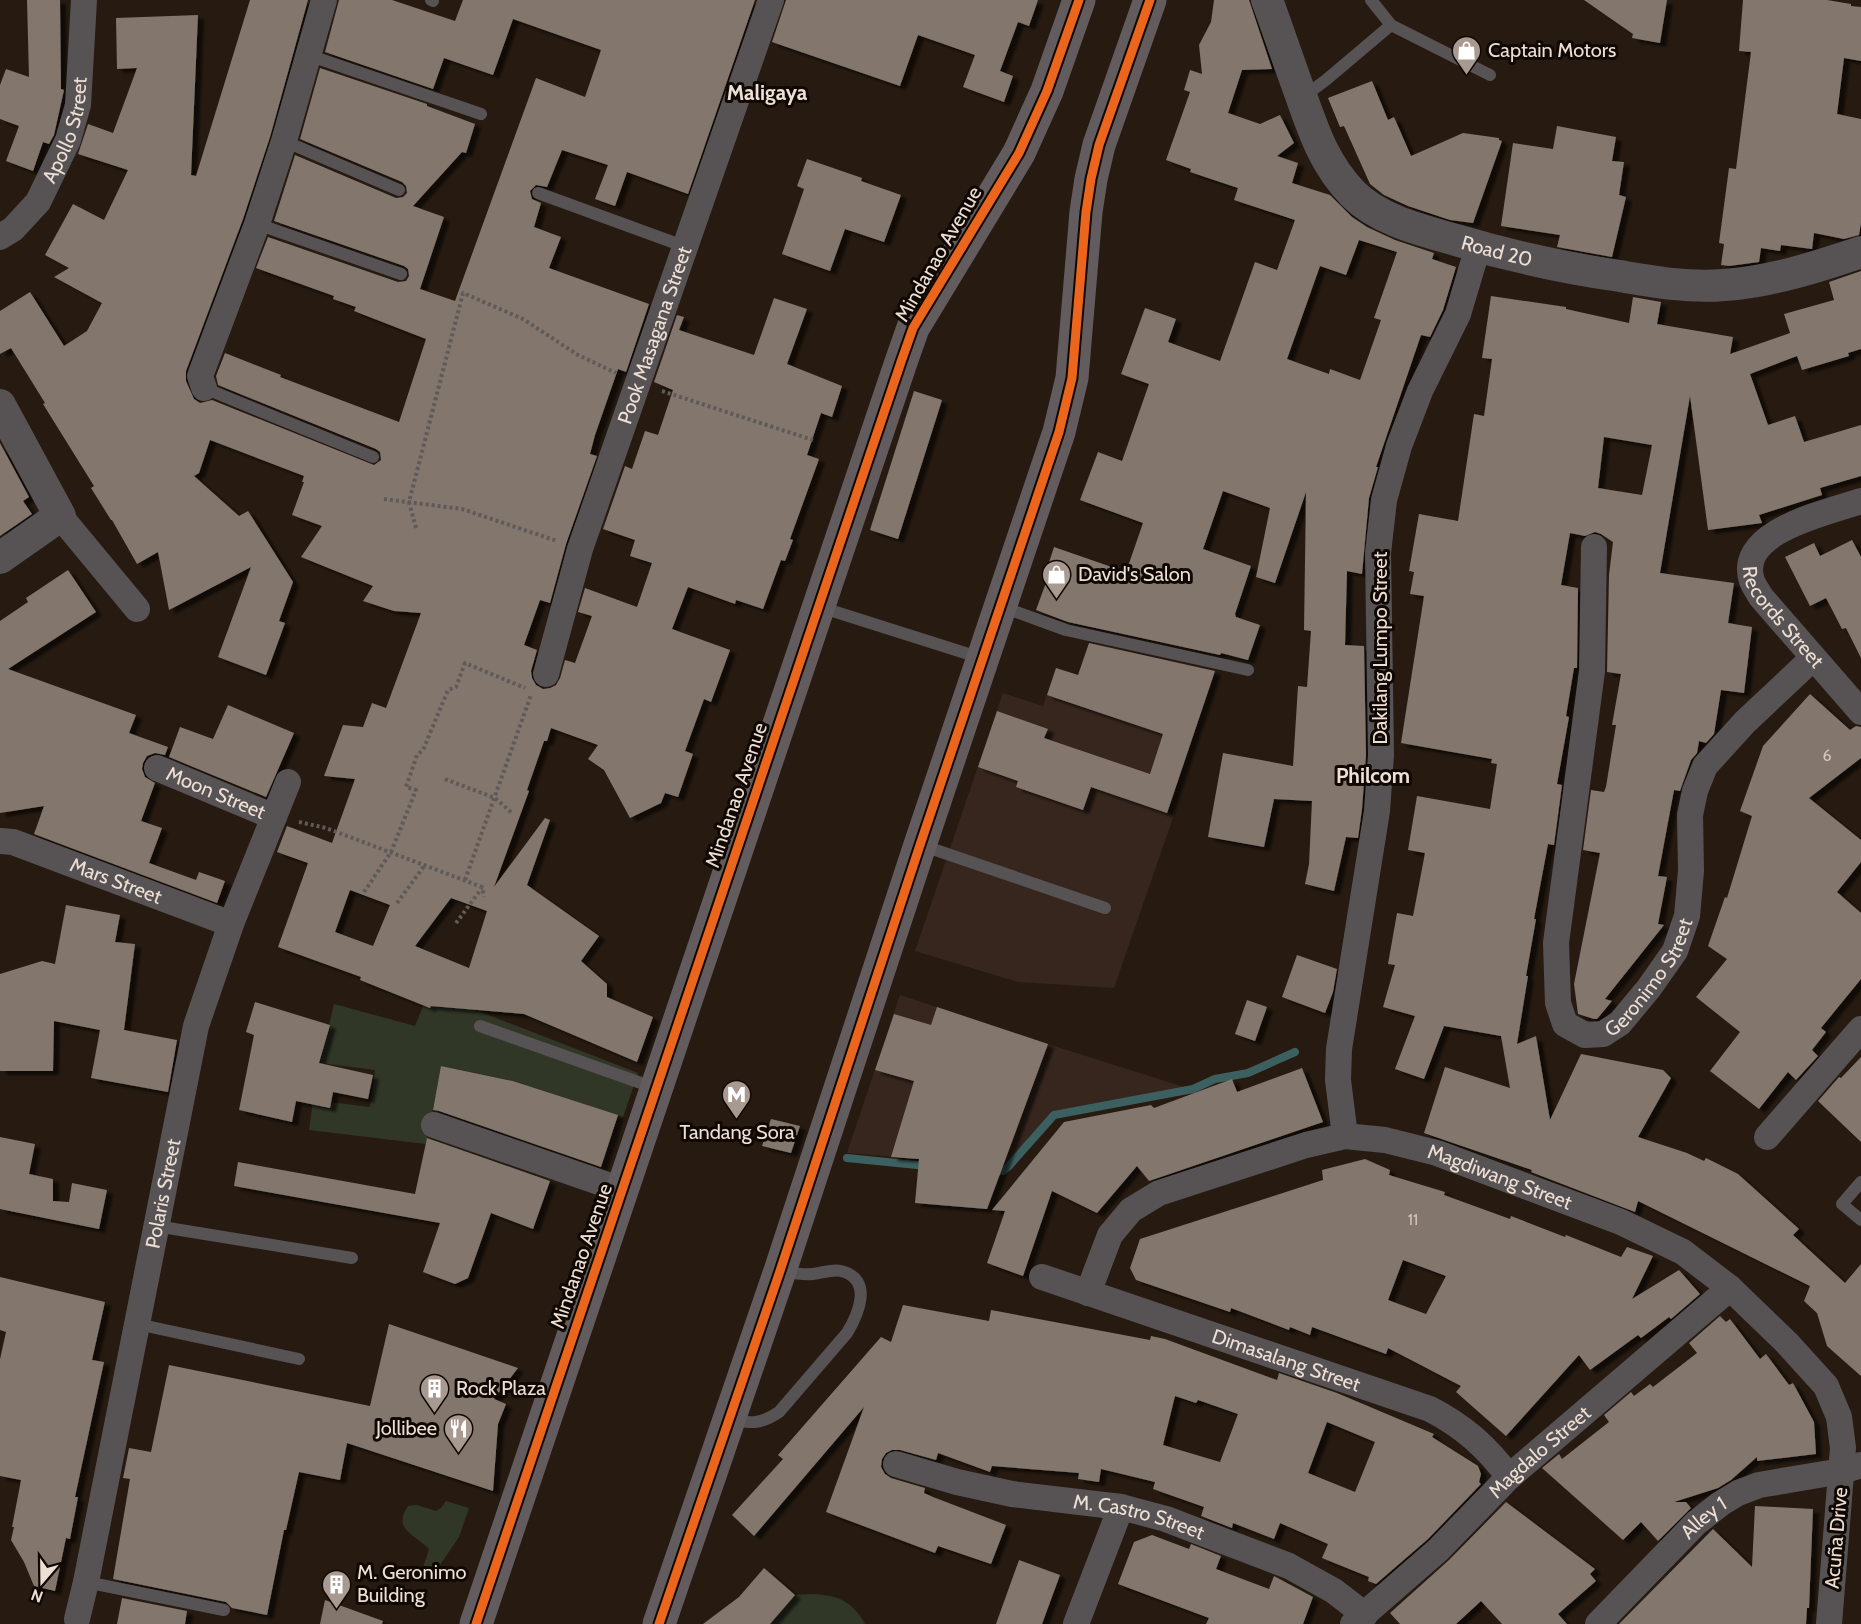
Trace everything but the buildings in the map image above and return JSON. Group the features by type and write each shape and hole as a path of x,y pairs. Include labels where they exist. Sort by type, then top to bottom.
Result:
{"main road":[{"name":"Mindanao Avenue","path":"476,1624 913,328 1019,153 1047,91 1079,0"},
{"path":"659,1624 780,1271 1066,405 1072,378 1086,212 1091,179 1099,146 1150,0"}],"street":[{"name":"Apollo Street","path":"0,237 13,229 38,202 68,140 78,105 84,0"},
{"path":"204,388 200,376 257,224 284,141 324,0"},
{"name":"Pook Masagana Street","path":"546,674 580,549 771,0"},
{"name":"Road 20","path":"1267,0 1316,138 1331,169 1355,195 1386,217 1478,247 1578,270 1687,285 1725,285 1771,278 1827,264 1861,252"},
{"name":"Dakilang Lumpo Street","path":"1345,1136 1338,1080 1339,1049 1377,811 1381,755 1378,553 1384,500 1420,391 1458,314 1478,247"},
{"path":"0,405 60,516 137,609"},
{"name":"Records Street","path":"1861,501 1783,527 1763,541 1752,559 1752,580 1761,597 1861,712"},
{"path":"0,558 60,516"},
{"name":"Geronimo Street","path":"1594,547 1592,670 1556,943 1558,1003 1565,1024 1585,1035 1603,1034 1620,1023 1675,951 1687,916 1691,871 1689,815 1705,766 1745,722 1813,658"},
{"name":"Moon Street","path":"157,768 274,817"},
{"name":"Polaris Street","path":"77,1619 196,1026 231,924 288,782"},
{"name":"Mars Street","path":"0,841 13,842 231,924"},
{"path":"1767,1137 1861,1029"},
{"path":"434,1125 622,1190"},
{"name":"Magdiwang Street","path":"1088,1293 1110,1236 1131,1210 1159,1193 1306,1145 1345,1136 1385,1140 1437,1153 1621,1222 1683,1252 1730,1288 1787,1343 1826,1386 1839,1416 1843,1448 1852,1468"},
{"name":"Dimasalang Street","path":"1042,1277 1430,1408 1477,1439 1509,1477"},
{"name":"Magdalo Street","path":"1359,1619 1438,1550 1509,1477 1730,1288"},
{"name":"M. Castro Street","path":"896,1464 957,1482 1012,1494 1120,1507 1166,1519 1289,1566 1334,1591 1359,1619"},
{"name":"Alley 1","path":"1605,1621 1696,1523 1720,1504 1738,1493 1759,1485 1852,1468"},
{"name":"Acuña Drive","path":"1829,1624 1852,1468"},
{"path":"1076,1624 1120,1507"}],"lane":[{"path":"1371,0 1391,25 1490,75"},
{"path":"1302,98 1326,81 1391,25"},
{"path":"308,55 481,114"},
{"path":"284,141 399,190"},
{"path":"538,193 686,247"},
{"path":"257,224 401,274"},
{"path":"204,388 373,457"},
{"path":"999,605 1066,630 1248,670"},
{"path":"818,606 982,658"},
{"path":"920,844 1105,908"},
{"path":"480,1026 656,1088"},
{"path":"1861,1182 1842,1204 1861,1220"},
{"path":"156,1226 352,1258"},
{"path":"728,1420 758,1423 769,1420 788,1404 847,1334 855,1321 862,1294 858,1282 849,1274 840,1270 799,1275 780,1271"},
{"path":"137,1324 299,1359"},
{"path":"86,1582 224,1610"}],"path":[{"path":"416,528 410,502 463,293 523,319 578,355 638,383 813,440"},
{"path":"384,499 462,509 580,549"},
{"path":"364,892 391,852 416,790 406,787 417,755 423,750 448,690 456,687 465,663 532,691 465,880"},
{"path":"445,779 495,798 512,813"},
{"path":"274,817 326,828 482,887"},
{"path":"397,903 425,865"},
{"path":"482,887 484,897"},
{"path":"456,923 482,887"}],"shaded area":[{"path":"1056,668 1200,716 1168,813 1174,815 1114,988 1018,982 915,951 1003,693 1043,706"},
{"path":"900,995 1187,1088 1054,1111 1003,1166 847,1153"}],"green space":[{"path":"429,992 638,1073 623,1117 514,1081 442,1066 426,1144 309,1130 313,1100 370,1107 375,1070 320,1063 334,1004 415,1026"},
{"path":"446,1501 469,1508 459,1537 429,1581 424,1581 422,1571 429,1549 407,1531 403,1521 404,1514 408,1506 417,1505 436,1511"},
{"path":"795,1595 831,1596 844,1601 855,1610 865,1624 771,1624"}],"waterway":[{"path":"991,1171 1003,1171 1008,1167 1054,1115 1193,1089 1215,1079 1248,1073 1295,1052"},
{"path":"847,1158 927,1166"}],"cycle path":[{"path":"476,1624 913,328 1019,153 1047,91 1079,0"},
{"path":"659,1624 780,1271 1059,432 1072,378 1086,212 1091,179 1099,145 1150,0"}],"place":[{"name":"Captain Motors","path":"1467,76"},
{"name":"David's Salon","path":"1057,600"},
{"name":"Tandang Sora","path":"737,1120"},
{"name":"Rock Plaza","path":"435,1414"},
{"name":"Jollibee","path":"458,1454"},
{"name":"M. Geronimo Building","path":"336,1610"}],"district":[{"name":"Maligaya","path":"767,92"},
{"name":"Philcom","path":"1373,775"}]}
